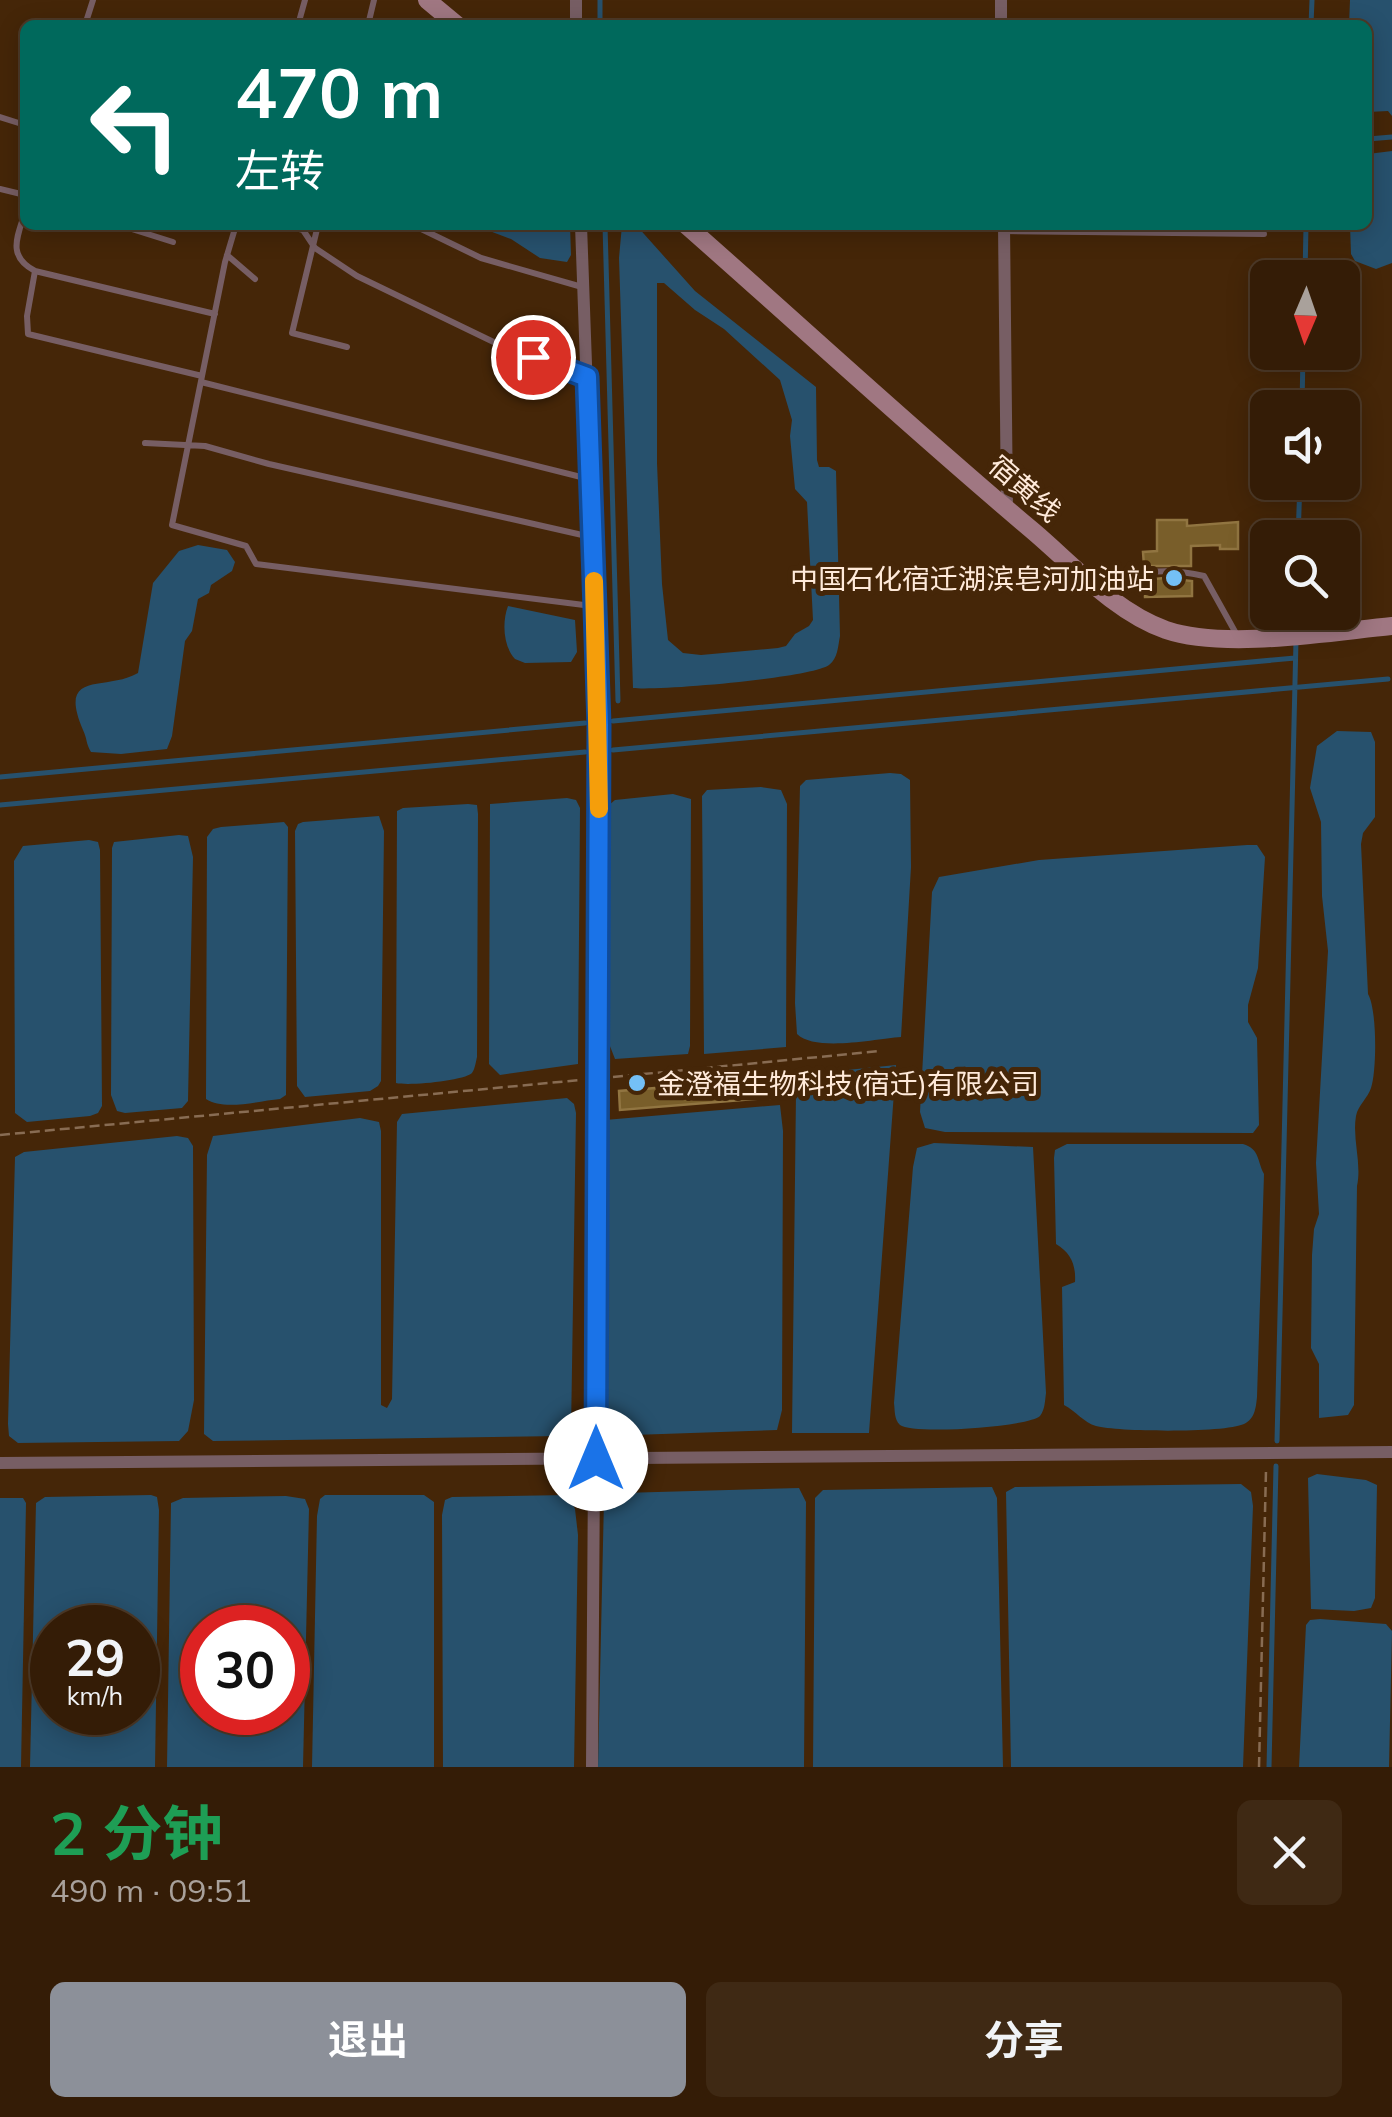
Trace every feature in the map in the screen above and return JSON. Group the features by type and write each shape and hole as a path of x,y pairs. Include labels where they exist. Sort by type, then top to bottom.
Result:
{"main road":[{"path":"428,0 451,20"},
{"name":"宿黄线","path":"692,230 1117,603 1181,634 1238,638 1392,626"}],"street":[{"path":"581,230 599,725 592,1767"},
{"path":"1004,230 1007,510"},
{"path":"0,1462 1392,1452"}],"lane":[{"path":"292,0 305,2"},
{"path":"20,230 17,257 36,271 214,314"},
{"path":"136,230 174,242"},
{"path":"234,230 172,525 246,546 256,564 595,606"},
{"path":"302,230 313,245 374,284 506,348 587,377"},
{"path":"317,230 292,333 347,347"},
{"path":"423,230 481,258 584,287"},
{"path":"1091,230 1264,234"},
{"path":"227,255 255,278"},
{"path":"36,271 27,316 28,334 590,480"},
{"path":"145,443 188,443 592,537"},
{"path":"1097,585 1131,572 1182,571 1204,576 1238,638"}],"path":[{"path":"0,1135 880,1051"},
{"path":"1260,1767 1266,1453"}],"water":[{"path":"1350,0 1392,0 1392,116 1388,111 1372,112 1372,20 1349,20"},
{"path":"1392,151 1392,263 1376,269 1354,260 1351,254 1350,230 1372,230 1372,154"},
{"path":"487,230 570,230 571,255 567,262 540,258 511,239"},
{"path":"622,230 640,230 695,291 816,387 817,460 819,467 836,471 840,636 832,662 816,670 766,679 633,688 619,258","holes":["657,283 664,283 724,329 780,380 792,420 795,489 807,502 813,620 786,646 701,655 683,653 668,640 657,463"]},
{"path":"198,545 227,550 235,562 232,571 198,599 192,631 185,641 167,749 121,754 91,752 77,711 80,690 138,673 153,583 179,551"},
{"path":"508,606 575,620 577,652 571,662 525,663 515,659 505,634"},
{"path":"1337,731 1371,732 1375,742 1375,817 1363,833 1361,844 1375,1054 1371,1088 1357,1112 1355,1125 1358,1169 1354,1405 1348,1415 1319,1418 1319,1364 1311,1348 1312,1255 1319,1214 1316,1163 1328,951 1322,896 1321,822 1310,788 1317,746"},
{"path":"890,773 910,780 911,867 901,1037 831,1043 806,1039 797,1034 795,1003 800,786 806,780"},
{"path":"707,790 781,790 787,804 786,1047 704,1054 702,796"},
{"path":"673,794 691,799 690,1046 688,1054 615,1059 608,1041 609,805 615,800"},
{"path":"576,800 580,808 578,1064 500,1075 489,1064 490,804"},
{"path":"477,805 478,814 475,1065 472,1073 458,1078 396,1083 397,811"},
{"path":"379,816 384,831 381,1081 370,1091 305,1097 297,1086 295,831 303,822"},
{"path":"284,822 288,827 286,1095 242,1104 213,1103 206,1099 207,837 213,829 221,827"},
{"path":"188,836 193,857 188,1101 182,1108 125,1113 117,1111 111,1095 112,848 114,842"},
{"path":"98,842 100,850 102,1106 90,1116 27,1122 15,1113 14,861 23,846"},
{"path":"1257,845 1265,857 1258,968 1248,1005 1248,1022 1257,1038 1259,1125 1253,1133 945,1132 925,1128 920,1112 932,892 939,877 1039,860"},
{"path":"896,1065 869,1433 792,1433 796,1093 808,1074"},
{"path":"567,1098 576,1113 571,1431 562,1436 213,1441 204,1434 207,1155 213,1136 360,1118 379,1122 381,1405 387,1408 392,1399 397,1122 402,1114"},
{"path":"780,1105 782,1410 777,1430 604,1436 605,1120"},
{"path":"188,1138 193,1146 194,1400 188,1431 179,1441 18,1443 9,1436 8,1424 15,1157 24,1152"},
{"path":"934,1143 1033,1147 1046,1393 1042,1414 1031,1420 925,1429 900,1425 896,1418 894,1403 913,1167 917,1148"},
{"path":"1067,1144 1243,1144 1255,1152 1264,1174 1257,1397 1248,1422 1195,1430 1108,1428 1092,1424 1064,1405 1062,1287 1075,1282 1075,1276 1069,1255 1056,1244 1054,1158 1055,1150"},
{"path":"1317,1474 1377,1485 1375,1598 1371,1608 1311,1609 1308,1478"},
{"path":"1241,1484 1251,1492 1253,1506 1243,1767 1011,1767 1006,1492 1015,1487"},
{"path":"992,1487 997,1498 1003,1767 813,1767 815,1498 823,1490"},
{"path":"799,1488 806,1502 804,1767 598,1767 604,1499 609,1494 622,1493"},
{"path":"325,1495 424,1495 434,1502 434,1767 312,1767 317,1516 320,1499"},
{"path":"568,1495 575,1509 578,1535 574,1767 443,1767 445,1500"},
{"path":"45,1497 157,1497 158,1605 34,1605 36,1503"},
{"path":"0,1498 23,1498 26,1503 21,1767 0,1767"},
{"path":"183,1498 305,1499 309,1509 307,1605 180,1605 180,1735 304,1735 303,1767 167,1767 171,1503"},
{"path":"1310,1620 1386,1624 1392,1631 1389,1767 1299,1767 1306,1625"},
{"path":"31,1735 155,1735 155,1767 30,1767"}],"building":[{"path":"1157,520 1187,520 1187,526 1238,522 1238,549 1191,546 1191,566 1144,566 1143,552 1157,551"},
{"path":"1144,580 1192,581 1192,596 1145,597"},
{"path":"778,1078 780,1097 620,1110 619,1091"}],"waterway":[{"path":"600,0 600,20"},
{"path":"1311,20 1312,0"},
{"path":"1372,139 1392,137"},
{"path":"605,230 618,701"},
{"path":"1305,260 1306,230"},
{"path":"1302,390 1303,370"},
{"path":"1299,500 1299,520"},
{"path":"1277,1441 1296,640"},
{"path":"613,721 1295,658"},
{"path":"613,750 1388,679"},
{"path":"0,777 585,723"},
{"path":"0,805 585,752"},
{"path":"1269,1767 1276,1466"}],"slow traffic":[{"path":"594,581 599,809"}],"place":[{"name":"中国石化宿迁湖滨皂河加油站","path":"1174,578"},
{"name":"金澄福生物科技(宿迁)有限公司","path":"637,1083"}],"route":[{"path":"533,357 587,377 599,725 596,1459"}]}
